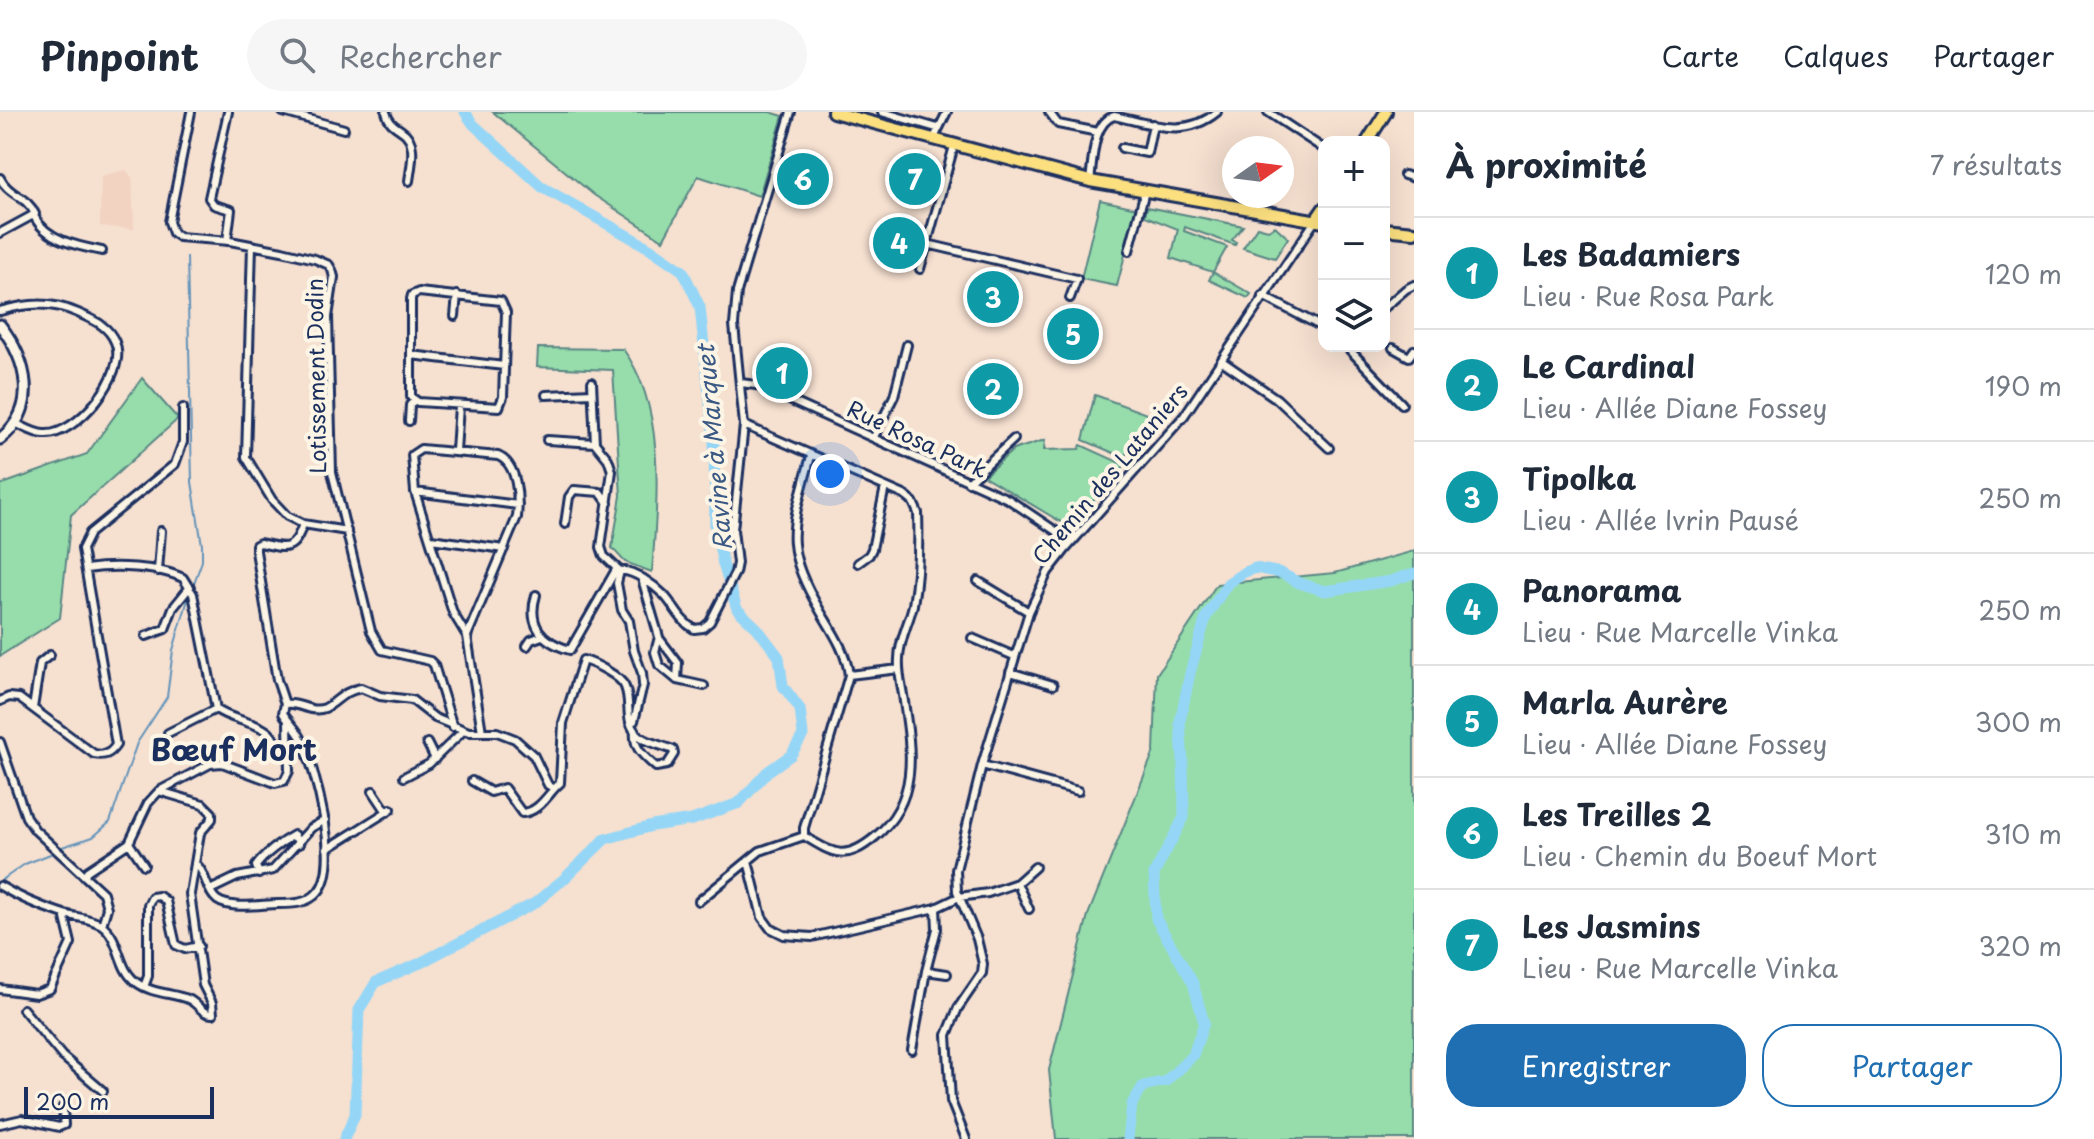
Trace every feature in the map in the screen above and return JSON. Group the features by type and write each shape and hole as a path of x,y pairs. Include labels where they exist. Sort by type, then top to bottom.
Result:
{"main road":[{"path":"833,112 1090,181 1318,222"},
{"path":"1371,136 1386,112"},
{"path":"1390,230 1414,232"},
{"path":"0,325 16,350 26,376 26,395 15,423 0,439"}],"street":[{"path":"191,112 172,202 171,229 179,237 252,245 245,448 250,465 272,500 287,516 303,524 347,531"},
{"path":"227,241 231,210 214,205 209,198 228,112"},
{"path":"283,112 344,129"},
{"path":"386,112 389,122 404,132 411,143 409,181"},
{"path":"592,382 595,443 611,465 601,547 604,556 619,569 627,570 664,595 683,621 694,629 703,628 719,606 737,563 733,530 744,425 734,325 737,292 791,112"},
{"path":"882,112 937,128"},
{"path":"933,140 947,112"},
{"path":"1049,112 1058,124 1098,132"},
{"path":"1090,181 1098,132 1109,115 1174,128 1189,128 1205,122 1217,112"},
{"path":"1268,112 1318,145"},
{"path":"1122,148 1147,153 1153,124"},
{"path":"920,269 954,146"},
{"path":"1404,175 1414,178"},
{"path":"0,178 8,191 31,205 44,231 70,243 102,251"},
{"path":"1129,251 1145,191"},
{"path":"0,233 34,216"},
{"name":"Chemin des Lataniers","path":"966,1139 951,1101 947,1035 958,1008 982,973 983,964 977,939 959,897 956,883 958,857 982,765 1029,612 1048,572 1184,416 1263,296 1318,223"},
{"path":"927,244 1077,279 1070,298"},
{"name":"Lotissement Dodin","path":"252,245 315,259 329,265 332,270 334,277 328,317 332,472 371,631 382,650 430,661 434,665 453,727"},
{"path":"1390,303 1414,285"},
{"path":"419,292 501,301 506,312 503,404 499,407 459,406 414,401 411,397 412,295 419,292"},
{"path":"455,316 457,295"},
{"path":"1263,296 1318,325"},
{"path":"0,311 34,303 66,308 107,329 118,353 117,369 110,383 82,416 59,432 43,435 15,423"},
{"path":"874,437 894,396 907,345"},
{"path":"1393,348 1409,357 1414,350"},
{"path":"1352,352 1402,404"},
{"path":"411,355 504,366"},
{"path":"1222,361 1277,399 1329,448"},
{"name":"Rue Rosa Park","path":"741,383 756,385 1008,499 1072,542"},
{"path":"546,395 592,393"},
{"path":"409,421 410,405 414,401"},
{"path":"456,451 459,406"},
{"path":"0,701 14,696 94,754 103,756 116,745 82,549 90,533 175,464 183,442 183,408"},
{"path":"699,901 760,851 804,836 832,852 850,853 861,849 896,817 908,786 909,736 899,669 900,647 914,599 918,513 913,502 885,487 744,425"},
{"path":"968,482 1014,439"},
{"path":"547,440 595,443"},
{"path":"467,636 517,517 512,470 507,461 498,456 421,449 414,451 415,492 453,613 467,636 482,732"},
{"path":"804,836 849,675 840,645 807,587 794,555 794,517 811,456"},
{"path":"858,563 872,549 885,487"},
{"path":"565,524 569,497 574,490 600,492 608,503"},
{"path":"415,492 518,505"},
{"path":"195,863 210,890 220,902 227,904 292,904 316,895 323,885 327,872 325,820 304,747 297,731 283,713 285,704 277,680 256,551 256,545 260,543 284,548 292,546 299,538 303,524"},
{"path":"158,571 161,531"},
{"path":"431,539 504,549"},
{"path":"86,569 117,567 158,571 183,578 190,587 216,709 224,716 266,730 273,737 279,754 289,759"},
{"path":"536,595 532,614 542,636 565,648 573,648 619,569"},
{"path":"619,569 617,583 622,610 631,626 632,646 643,678 637,713 630,723"},
{"path":"642,579 659,637 678,663 677,680"},
{"path":"978,581 1029,612"},
{"path":"146,636 165,629 173,608 190,587"},
{"path":"527,646 531,640 542,636"},
{"path":"659,637 655,652 659,665 677,680 704,686"},
{"path":"972,638 1014,656"},
{"path":"33,708 40,663 50,655"},
{"path":"472,781 491,792 504,788 519,812 526,814 550,796 553,788 560,783 563,723 583,660 620,680 625,688 628,719 635,731 643,739 673,750 674,754 667,765 656,767 642,755 634,740 635,731"},
{"path":"849,675 899,669"},
{"path":"1010,672 1053,685"},
{"path":"285,704 295,703 310,710 326,707 337,697 361,688 380,696 412,700 453,727 497,732 515,739 534,756 548,785 553,788"},
{"path":"168,733 216,709"},
{"path":"85,875 129,843 148,803 159,791 216,762 280,783 287,777 288,722"},
{"path":"404,777 435,759 464,730"},
{"path":"0,742 26,817 35,830 103,893 107,908 102,925"},
{"path":"427,743 435,759"},
{"path":"982,765 1078,791"},
{"path":"0,886 22,900 102,925 110,933 131,979 144,987 189,1000 205,1013 213,1014 212,1003 203,985 190,894 200,833 212,819 211,810 203,804 159,791"},
{"path":"327,849 389,811 373,791"},
{"path":"210,890 237,877 273,870 311,828 325,820"},
{"path":"259,874 256,866 286,839 294,835 299,844"},
{"path":"129,843 144,865"},
{"path":"748,861 762,917 770,928 784,935 812,937 936,908 959,897 988,893 1017,883 1035,867"},
{"path":"1017,883 1029,909"},
{"path":"144,987 148,976 148,905 152,897 159,896 166,901 176,945 185,949 199,946"},
{"path":"87,918 97,916 107,908"},
{"path":"912,1050 937,929 936,908"},
{"path":"0,989 36,994 50,989 71,943 66,915"},
{"path":"926,971 947,974"},
{"path":"23,1009 62,1056 103,1091"},
{"path":"0,1124 22,1119 59,1127 64,1125 63,1107"}],"shaded area":[{"path":"126,170 132,178 134,229 100,226 101,176"}],"green space":[{"path":"493,112 770,112 783,116 759,196 698,176 663,240 594,195"},
{"path":"1100,200 1137,208 1117,286 1081,279"},
{"path":"1147,207 1243,226 1232,240 1236,242 1235,245 1185,227 1184,231 1227,247 1213,272 1171,258 1178,229 1145,216"},
{"path":"1275,226 1288,238 1275,258 1243,248 1257,227 1268,230"},
{"path":"1213,272 1251,294 1248,298 1209,280"},
{"path":"538,348 623,349 637,373 647,399 656,456 652,572 625,562 612,548 621,496 613,370 537,367"},
{"path":"142,378 178,419 71,515 60,618 0,656 0,485 87,454"},
{"path":"1095,395 1163,420 1123,457 1083,440"},
{"path":"1045,440 1044,450 1079,449 1081,445 1125,465 1073,524 1066,525 984,476 1013,450"},
{"path":"1414,551 1414,1139 1056,1139 1049,1070 1088,915 1154,751 1157,674 1217,584 1335,573"}],"waterway":[{"name":"Ravine à Marquet","path":"344,1139 355,1115 359,1010 376,982 418,964 535,903 605,839 652,826 692,820 739,803 767,772 791,755 803,735 800,709 783,686 779,657 757,628 737,609 723,564 715,527 714,441 700,307 683,271 651,249 542,187 473,124 465,112"},
{"path":"187,257 192,482 202,545 202,561 194,583"},
{"path":"1128,1139 1132,1104 1143,1086 1166,1081 1193,1055 1204,1023 1193,983 1156,919 1154,874 1184,817 1180,722 1206,617 1228,583 1255,568 1281,573 1299,583 1325,591 1391,581 1414,573"},
{"path":"62,847 93,837 110,822 137,743 167,697 173,650 189,596"},
{"path":"2,880 25,864 53,853"}],"place":[{"name":"Les Treilles 2","path":"803,179"},
{"name":"Les Jasmins","path":"915,179"},
{"name":"Panorama","path":"899,243"},
{"name":"Tipolka","path":"993,297"},
{"name":"Marla Aurère","path":"1073,334"},
{"name":"Les Badamiers","path":"782,373"},
{"name":"Le Cardinal","path":"993,389"}],"district":[{"name":"Bœuf Mort","path":"234,748"}]}
